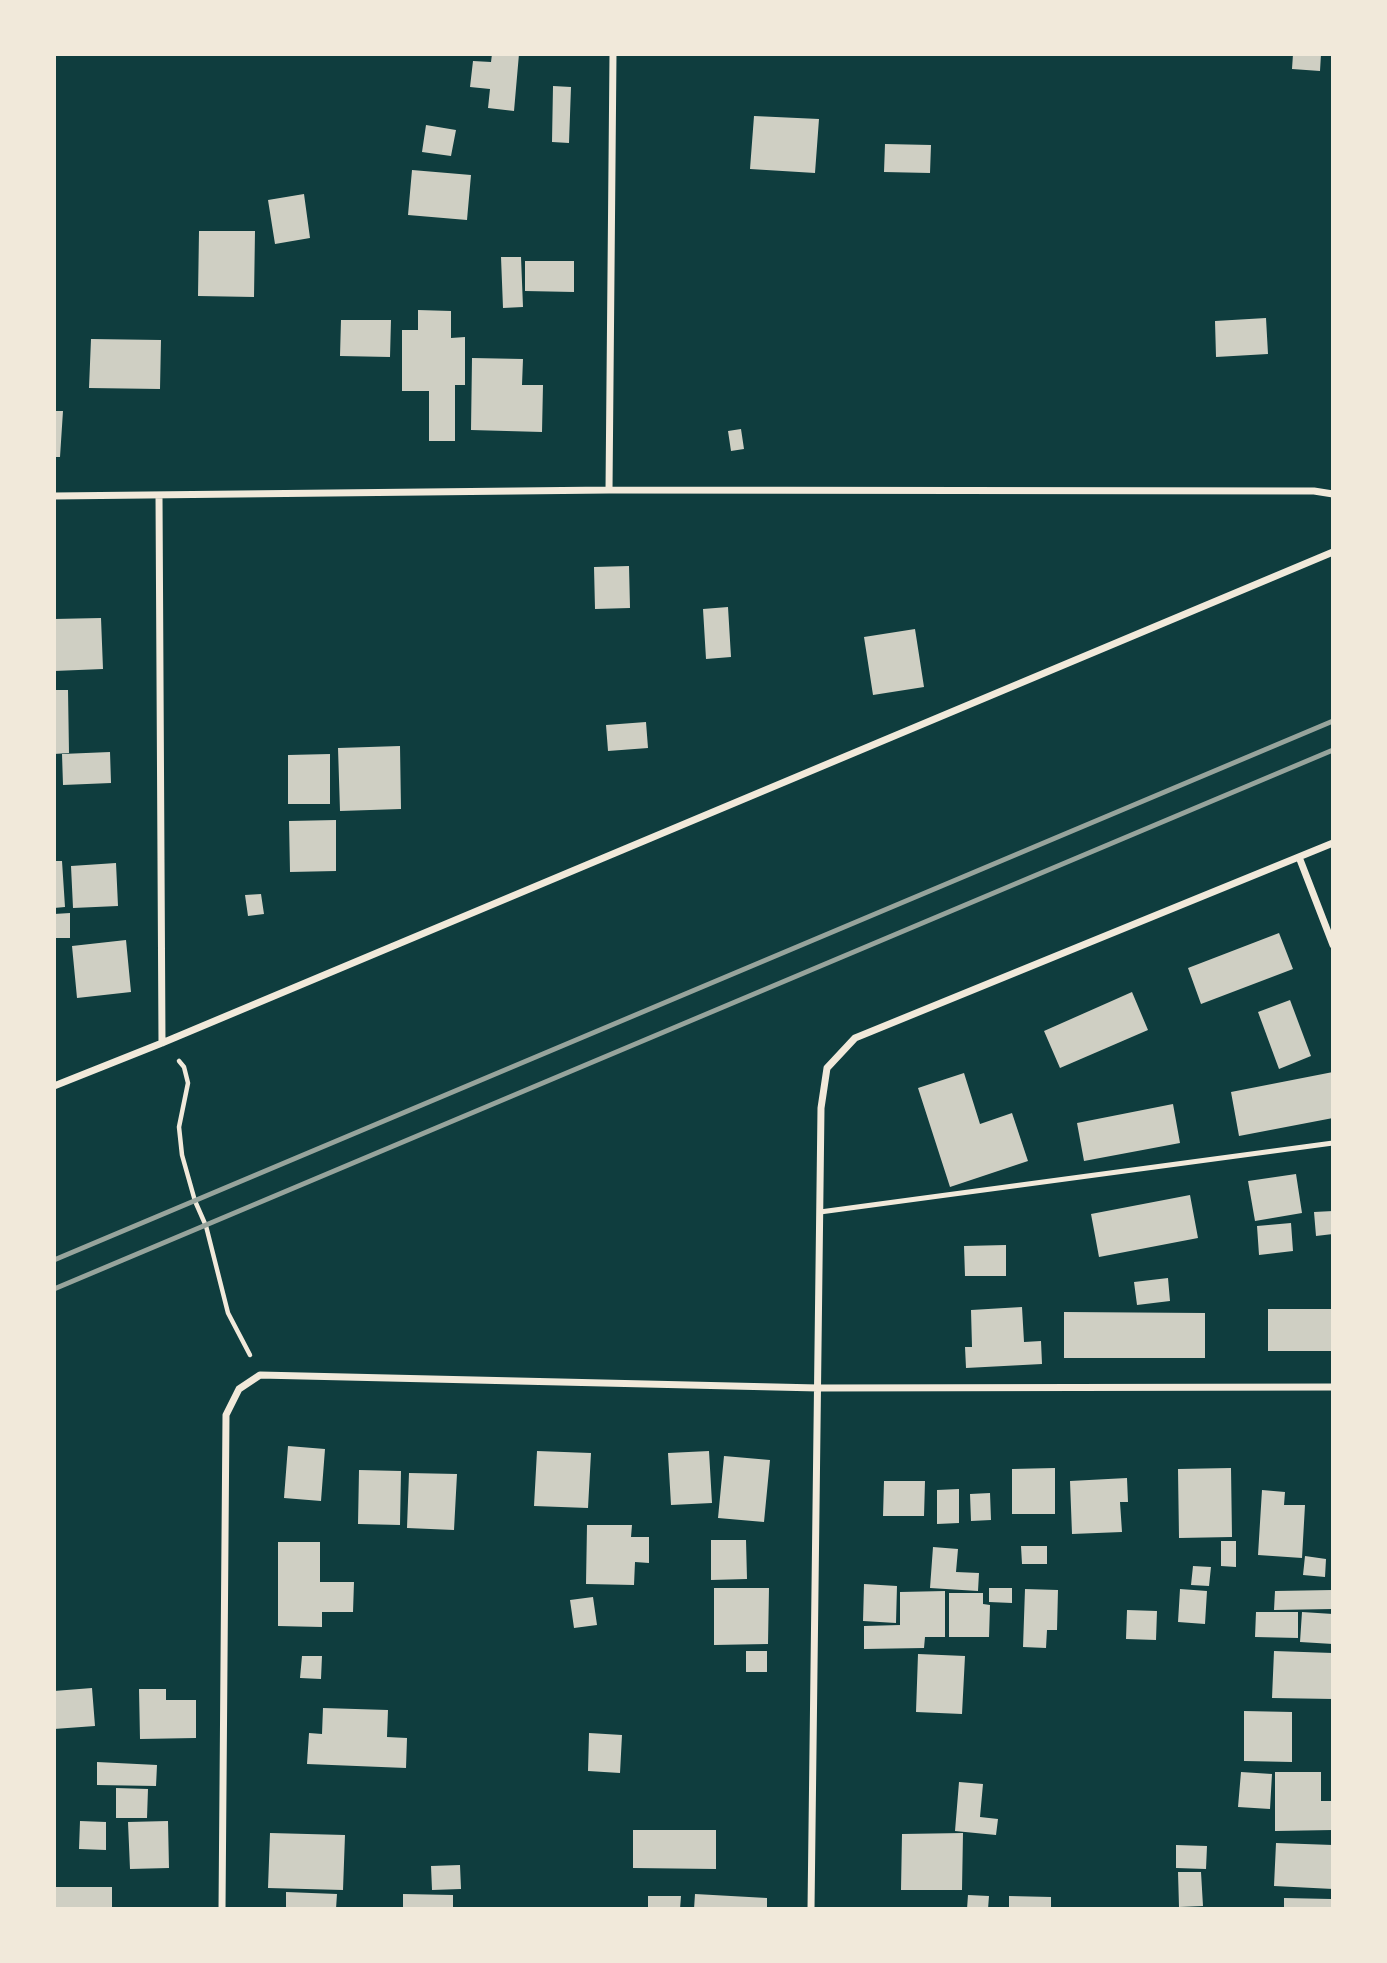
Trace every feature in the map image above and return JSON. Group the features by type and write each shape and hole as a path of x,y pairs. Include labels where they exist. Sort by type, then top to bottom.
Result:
{"street":[{"path":"609,490 613,54"},
{"path":"54,495 609,490 1314,491 1333,494"},
{"path":"159,495 162,1043"},
{"path":"54,1086 1333,552"},
{"path":"811,1909 821,1108 827,1068 855,1038 1333,843"},
{"path":"1299,857 1333,945"},
{"path":"222,1909 226,1415 239,1389 260,1375 818,1388 1333,1387"}],"lane":[{"path":"820,1212 1333,1143"}],"path":[{"path":"162,1043 184,1067 188,1083 179,1127 182,1155 195,1201 206,1226 229,1313 260,1375"}],"building":[{"path":"492,54 519,54 514,111 488,108 490,89 470,87 473,61 491,62"},
{"path":"1293,54 1321,54 1320,71 1292,69"},
{"path":"553,86 571,87 569,143 552,142"},
{"path":"754,116 819,119 815,173 750,169"},
{"path":"426,125 456,130 451,156 422,152"},
{"path":"885,144 931,145 930,173 884,172"},
{"path":"412,170 471,175 467,220 408,215"},
{"path":"304,194 310,238 275,244 268,200"},
{"path":"199,231 255,231 254,297 198,296"},
{"path":"501,257 521,257 523,307 503,308"},
{"path":"525,261 574,261 574,292 525,291"},
{"path":"418,310 451,311 451,338 465,337 465,385 455,385 455,441 429,441 429,391 402,391 402,330 418,330"},
{"path":"1266,318 1268,354 1216,357 1215,321"},
{"path":"341,320 391,320 390,357 340,356"},
{"path":"91,339 161,340 160,389 89,388"},
{"path":"472,358 523,359 522,385 543,385 542,432 471,430"},
{"path":"54,411 63,411 60,457 54,457"},
{"path":"741,429 744,449 731,451 728,431"},
{"path":"629,566 630,608 595,609 594,567"},
{"path":"728,607 731,657 706,659 703,609"},
{"path":"101,618 103,669 54,671 54,619"},
{"path":"915,629 924,687 873,695 864,637"},
{"path":"54,690 68,690 69,753 54,754"},
{"path":"646,722 648,748 608,751 606,725"},
{"path":"400,746 401,809 340,811 338,748"},
{"path":"110,752 111,783 63,785 62,754"},
{"path":"330,754 330,804 288,804 288,755"},
{"path":"336,820 336,871 290,872 289,821"},
{"path":"54,861 62,861 65,907 54,908"},
{"path":"116,863 118,906 73,908 71,866"},
{"path":"261,894 264,914 248,916 245,895"},
{"path":"70,913 70,938 54,938 54,914"},
{"path":"1279,933 1293,969 1201,1004 1188,968"},
{"path":"126,940 131,992 77,998 72,946"},
{"path":"1132,992 1148,1030 1060,1068 1044,1031"},
{"path":"1290,1000 1311,1056 1279,1069 1258,1012"},
{"path":"1333,1072 1333,1118 1239,1136 1231,1092"},
{"path":"964,1073 980,1124 1012,1113 1028,1161 950,1187 918,1088"},
{"path":"1173,1104 1180,1143 1084,1161 1077,1123"},
{"path":"1296,1174 1302,1213 1255,1221 1248,1181"},
{"path":"1190,1195 1198,1238 1099,1257 1091,1214"},
{"path":"1333,1211 1333,1234 1316,1236 1314,1212"},
{"path":"1291,1223 1293,1251 1259,1255 1257,1226"},
{"path":"1006,1245 1006,1276 965,1276 964,1246"},
{"path":"1168,1278 1170,1301 1137,1305 1134,1282"},
{"path":"1022,1307 1024,1342 1041,1341 1042,1364 966,1368 965,1347 972,1347 971,1310"},
{"path":"1268,1309 1333,1309 1333,1351 1268,1351"},
{"path":"1064,1312 1205,1313 1205,1358 1064,1358"},
{"path":"288,1446 325,1449 321,1501 284,1498"},
{"path":"537,1451 591,1453 588,1508 534,1506"},
{"path":"709,1451 712,1503 671,1505 668,1453"},
{"path":"724,1456 770,1460 764,1522 718,1518"},
{"path":"1055,1468 1055,1514 1012,1514 1012,1469"},
{"path":"1231,1468 1232,1537 1179,1538 1178,1469"},
{"path":"359,1470 401,1471 400,1525 358,1524"},
{"path":"409,1473 457,1474 454,1530 407,1528"},
{"path":"1127,1478 1128,1502 1120,1502 1122,1532 1072,1534 1070,1481"},
{"path":"884,1481 925,1481 924,1516 883,1516"},
{"path":"959,1489 959,1523 937,1524 937,1490"},
{"path":"1262,1490 1285,1492 1284,1505 1305,1505 1302,1558 1258,1555"},
{"path":"990,1493 991,1520 971,1521 970,1494"},
{"path":"587,1525 632,1525 631,1537 649,1537 649,1563 635,1562 634,1585 586,1584"},
{"path":"711,1540 746,1540 747,1579 711,1580"},
{"path":"1221,1541 1236,1541 1236,1567 1221,1566"},
{"path":"278,1542 320,1542 320,1582 354,1582 353,1612 322,1612 322,1627 278,1626"},
{"path":"1021,1546 1047,1546 1047,1564 1022,1564"},
{"path":"933,1547 958,1549 956,1572 979,1573 978,1591 930,1588"},
{"path":"1305,1556 1326,1559 1325,1577 1303,1575"},
{"path":"1193,1566 1211,1567 1209,1586 1191,1585"},
{"path":"864,1584 897,1586 896,1623 863,1621"},
{"path":"714,1588 769,1588 768,1644 714,1645"},
{"path":"989,1588 1012,1588 1012,1603 989,1602"},
{"path":"1025,1589 1058,1590 1057,1630 1047,1630 1046,1648 1023,1647"},
{"path":"1180,1589 1207,1591 1205,1624 1178,1622"},
{"path":"1333,1590 1333,1609 1274,1610 1275,1591"},
{"path":"945,1591 945,1637 925,1637 924,1648 864,1649 864,1626 900,1625 900,1592"},
{"path":"949,1593 983,1593 983,1604 990,1605 989,1637 949,1637"},
{"path":"593,1597 597,1625 574,1628 570,1600"},
{"path":"1127,1610 1157,1611 1156,1640 1126,1639"},
{"path":"1256,1612 1298,1612 1298,1638 1255,1637"},
{"path":"1302,1612 1333,1614 1333,1644 1300,1642"},
{"path":"746,1651 767,1651 767,1672 746,1672"},
{"path":"1274,1651 1333,1653 1333,1699 1272,1698"},
{"path":"918,1654 965,1656 962,1714 916,1712"},
{"path":"302,1656 322,1656 321,1679 300,1678"},
{"path":"92,1688 95,1726 54,1729 54,1691"},
{"path":"139,1689 166,1689 166,1700 196,1700 196,1738 140,1739"},
{"path":"323,1708 388,1710 387,1737 407,1738 406,1768 307,1764 309,1733 322,1734"},
{"path":"1244,1711 1292,1712 1292,1762 1244,1761"},
{"path":"589,1733 622,1735 620,1773 588,1771"},
{"path":"97,1762 157,1765 156,1786 97,1785"},
{"path":"1241,1772 1272,1774 1270,1809 1238,1807"},
{"path":"1275,1772 1321,1772 1321,1801 1333,1801 1333,1830 1275,1831"},
{"path":"959,1782 983,1784 980,1817 998,1819 996,1835 955,1831"},
{"path":"116,1788 148,1789 147,1818 116,1818"},
{"path":"80,1821 106,1822 106,1850 79,1849"},
{"path":"168,1821 169,1868 130,1869 128,1822"},
{"path":"633,1830 716,1830 716,1869 633,1868"},
{"path":"270,1833 345,1835 343,1890 268,1888"},
{"path":"963,1833 962,1890 901,1890 902,1834"},
{"path":"1276,1843 1333,1845 1333,1889 1274,1886"},
{"path":"1176,1845 1207,1846 1206,1869 1176,1868"},
{"path":"460,1865 461,1889 432,1890 431,1866"},
{"path":"1178,1872 1201,1872 1203,1906 1179,1907"},
{"path":"54,1887 112,1887 112,1909 54,1909"},
{"path":"286,1892 337,1894 336,1909 286,1909"},
{"path":"403,1894 453,1895 453,1909 403,1909"},
{"path":"695,1894 767,1898 767,1909 694,1909"},
{"path":"968,1895 989,1896 988,1909 967,1909"},
{"path":"648,1896 681,1896 680,1909 648,1909"},
{"path":"1009,1896 1051,1897 1051,1909 1009,1909"},
{"path":"1284,1898 1331,1899 1331,1909 1284,1909"}],"railway":[{"path":"54,1260 1333,721"},
{"path":"54,1289 1333,750"}]}
